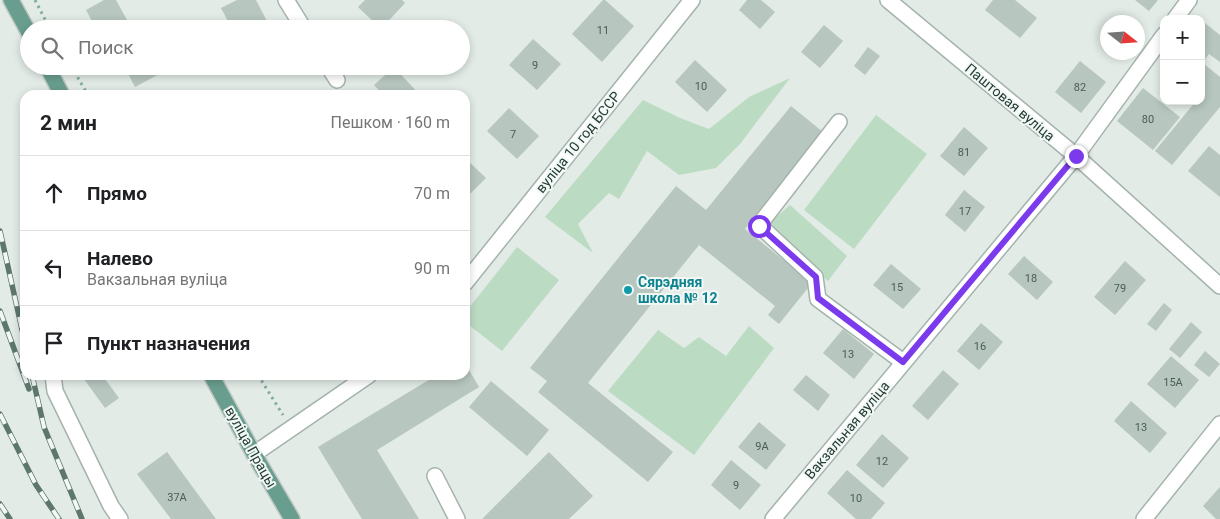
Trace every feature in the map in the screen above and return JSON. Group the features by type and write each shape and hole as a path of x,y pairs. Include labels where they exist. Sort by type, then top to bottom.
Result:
{"main road":[{"path":"11,0 22,20"},
{"path":"52,75 59,90"},
{"name":"вуліца Працы","path":"214,380 292,519"}],"street":[{"path":"286,0 298,20"},
{"name":"вуліца 10 год БССР","path":"470,277 692,0"},
{"name":"Паштовая вуліца","path":"888,0 1076,156 1220,286"},
{"path":"1178,15 1189,0"},
{"name":"Вакзальная вуліца","path":"773,519 1076,156 1160,40"},
{"path":"334,75 337,80"},
{"path":"839,122 759,226 816,277 818,298 903,362"},
{"path":"54,380 56,391 111,506 120,519"},
{"path":"254,454 362,380"},
{"path":"1144,519 1220,424"},
{"path":"435,476 457,519"}],"path":[{"path":"35,0 45,20"},
{"path":"76,75 85,90"},
{"path":"261,380 291,428"}],"green space":[{"path":"790,78 740,144 716,168 679,175 647,151 619,199 609,193 578,224 593,253 545,217 643,100 680,118 709,129 749,97"},
{"path":"876,115 927,154 854,249 804,210"},
{"path":"790,205 847,256 828,281 767,225"},
{"path":"517,247 559,280 502,351 470,326 470,307"},
{"path":"749,326 774,348 694,455 608,391 658,330 684,348 699,337 726,356"}],"building":[{"path":"104,0 116,0 127,20 91,20 86,10"},
{"path":"237,0 256,0 266,20 227,20 221,8"},
{"path":"365,0 402,0 405,3 389,20 372,20 358,7"},
{"path":"603,0 634,26 602,62 572,34"},
{"path":"747,0 761,0 775,12 760,29 739,10"},
{"path":"993,0 1015,0 1037,18 1020,38 985,10"},
{"path":"1135,0 1158,0 1149,11"},
{"path":"1205,23 1220,35 1220,62 1209,54 1205,59"},
{"path":"824,25 843,41 820,68 801,52"},
{"path":"533,39 561,64 537,90 509,65"},
{"path":"868,47 880,56 865,75 854,66"},
{"path":"695,60 727,90 707,112 675,82"},
{"path":"1080,61 1106,82 1081,113 1055,92"},
{"path":"1205,65 1220,77 1220,107 1172,165 1155,151 1193,105 1205,105"},
{"path":"129,75 157,75 135,87"},
{"path":"385,75 401,75 415,90 378,90 374,85"},
{"path":"1143,88 1160,101 1160,105 1165,105 1180,117 1153,150 1117,121"},
{"name":"Сярэдняя школа № 12","path":"791,106 823,132 745,229 812,283 779,324 768,315 775,306 699,245 588,383 673,452 648,482 538,392 547,381 530,368 676,186 706,210"},
{"path":"509,108 539,136 517,159 487,131"},
{"path":"964,127 988,148 964,176 940,156"},
{"path":"1209,146 1220,155 1220,197 1188,171"},
{"path":"470,163 486,178 470,194"},
{"path":"964,190 985,207 965,232 945,215"},
{"path":"1024,256 1053,282 1037,300 1008,274"},
{"path":"1125,261 1146,280 1115,315 1094,297"},
{"path":"891,264 921,289 903,309 873,285"},
{"path":"1164,303 1172,310 1156,331 1147,324"},
{"path":"1191,322 1202,332 1180,358 1169,349"},
{"path":"981,323 1003,342 979,370 957,351"},
{"path":"843,329 874,354 854,379 823,353"},
{"path":"1205,351 1220,364 1209,377 1194,365"},
{"path":"1171,356 1199,380 1175,408 1147,384"},
{"path":"943,370 959,384 928,420 912,406"},
{"path":"470,372 479,387 377,450 419,519 362,519 318,447 429,380 470,380"},
{"path":"806,375 830,395 818,411 793,390"},
{"path":"85,380 106,380 119,398 105,408"},
{"path":"491,381 549,430 527,456 469,407"},
{"path":"1131,401 1167,433 1150,453 1114,421"},
{"path":"759,422 786,445 766,470 738,447"},
{"path":"882,434 909,458 883,488 856,465"},
{"path":"167,452 216,519 171,519 137,474"},
{"path":"549,452 593,496 569,519 482,519"},
{"path":"731,460 761,485 740,510 711,485"},
{"path":"847,470 885,503 871,519 856,519 827,493"},
{"path":"1220,487 1220,519 1216,519 1203,506"}],"railway":[{"path":"0,231 20,321"},
{"path":"0,311 20,365"},
{"path":"26,380 29,389"},
{"path":"33,380 44,427 82,519"},
{"path":"0,414 36,485 59,519"},
{"path":"0,504 10,519"}],"place":[{"name":"Сярэдняя школа № 12","path":"628,290"}],"route":[{"path":"759,226 816,277 818,298 903,362 1076,156"}]}
